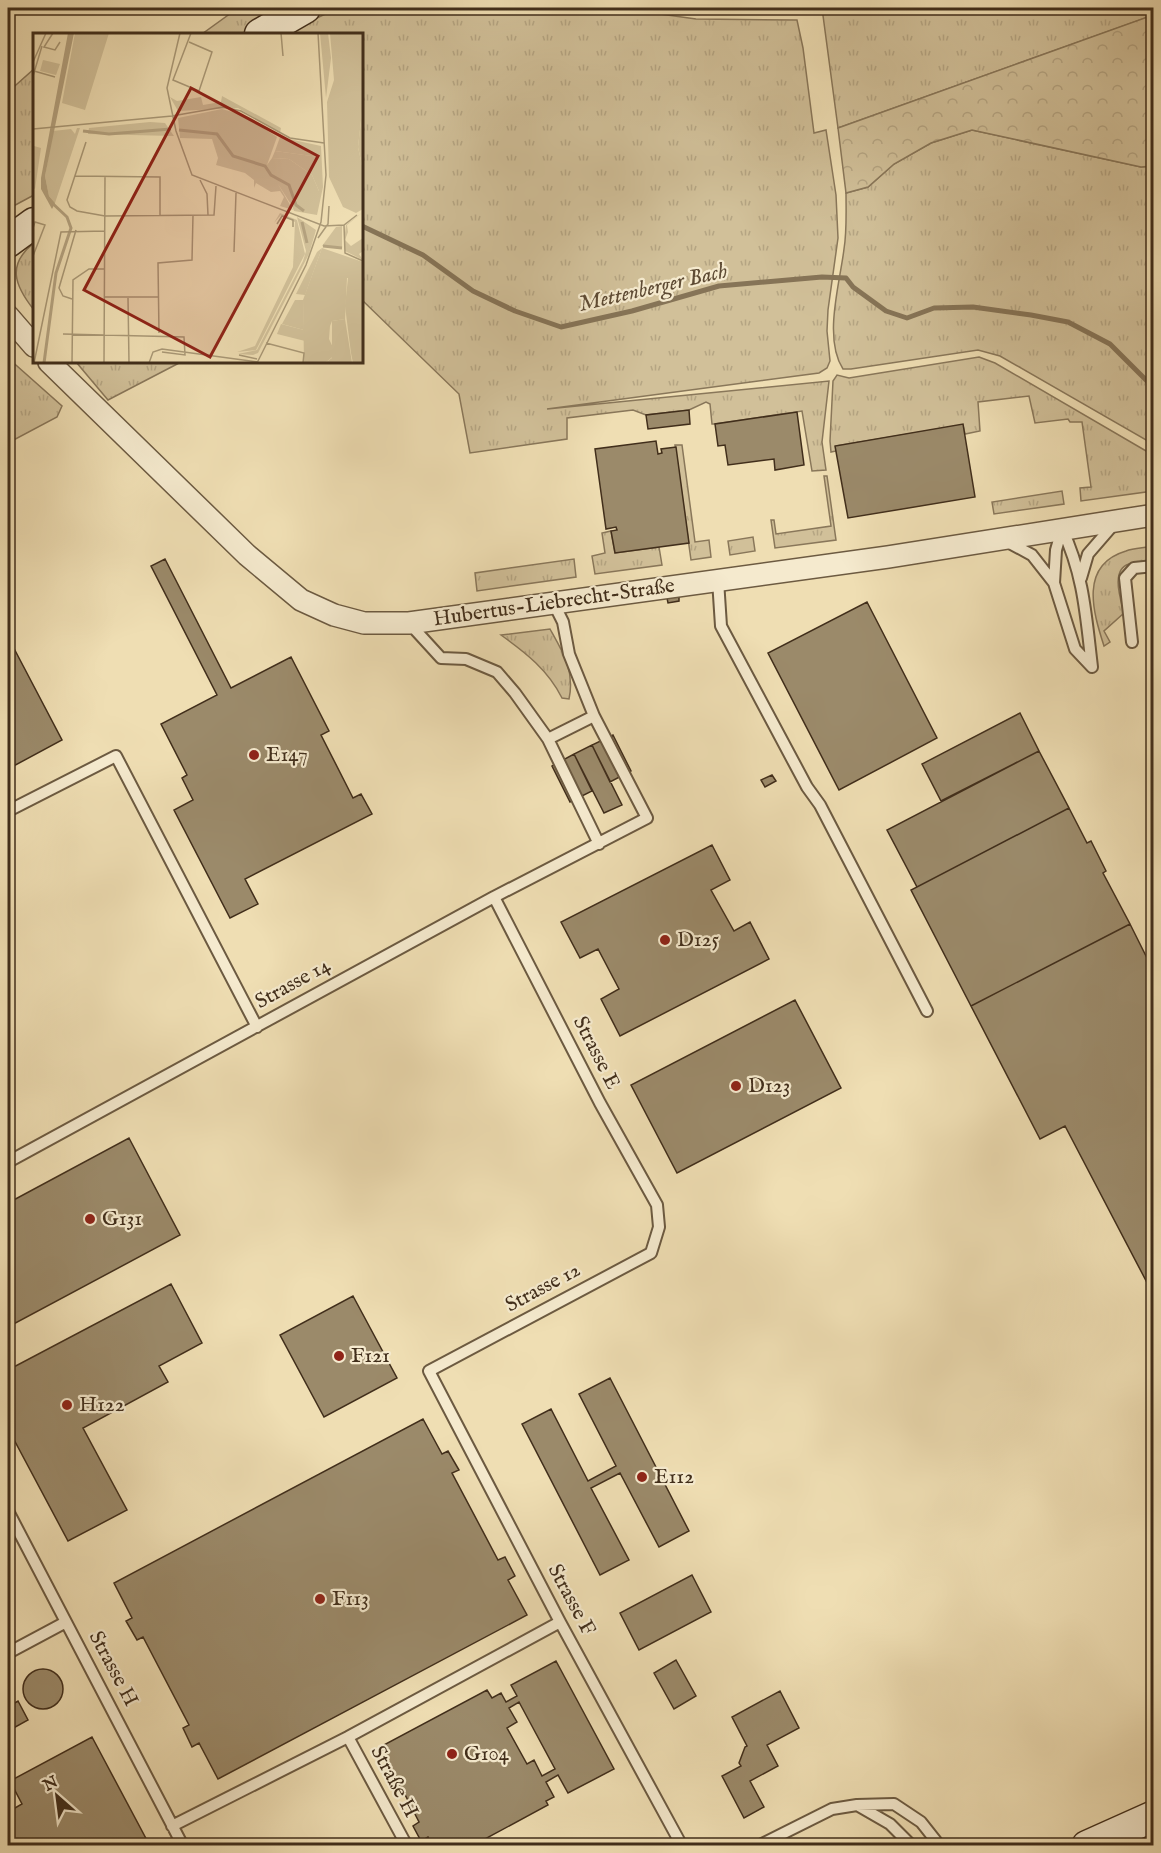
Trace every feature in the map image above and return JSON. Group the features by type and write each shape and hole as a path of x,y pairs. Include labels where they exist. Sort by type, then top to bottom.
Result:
{"street":[{"path":"262,33 305,8"},
{"path":"8,228 33,223"},
{"path":"8,242 33,224"},
{"path":"8,319 33,345"},
{"name":"Hubertus-Liebrecht-Straße","path":"50,363 247,555 301,600 334,615 364,623 409,623 1002,539 1154,515"},
{"path":"1087,1845 1154,1816"},
{"path":"1126,1845 1154,1834"}],"lane":[{"path":"1080,579 1088,554 1118,521"},
{"path":"1002,539 1032,555 1054,583 1075,649 1092,667 1080,579 1072,551 1062,529"},
{"path":"1054,583 1056,550 1062,529"},
{"path":"1132,642 1125,578 1134,568 1154,566"},
{"path":"718,580 721,626 807,787 820,805 927,1011"},
{"path":"548,739 594,716 569,654 563,622 553,602"},
{"path":"409,623 441,658 466,659 497,672 516,693 548,739 599,844"},
{"name":"Strasse 14","path":"8,1162 494,897 647,818 594,716"},
{"path":"8,811 116,756 256,1027"},
{"name":"Strasse E","path":"494,897 600,1103 657,1205 659,1227"},
{"name":"Strasse 12","path":"429,1371 651,1253 659,1227"},
{"name":"Strasse F","path":"429,1371 560,1622 682,1845"},
{"name":"Strasse H","path":"8,1511 183,1845"},
{"path":"8,1653 66,1622"},
{"path":"172,1826 348,1737 560,1622"},
{"name":"Straße H","path":"348,1737 407,1845"},
{"path":"758,1845 832,1809 857,1805 894,1804 921,1822 940,1845"},
{"path":"857,1805 890,1824 912,1845"}],"green space":[{"path":"238,8 287,8 246,33 203,33"},
{"path":"338,8 617,8 696,19 797,20 814,133 826,130 836,195 838,238 828,310 827,331 830,361 827,368 819,373 547,409 829,381 822,442 826,470 812,471 802,411 712,424 710,404 706,402 689,410 646,415 633,410 567,418 567,439 470,453 459,394 363,301 363,33 288,33"},
{"path":"822,8 1153,8 1154,15 838,128"},
{"path":"1153,15 1153,166 1141,167 972,130 931,143 894,164 868,187 846,193 838,128"},
{"path":"33,70 33,196 8,209 8,92"},
{"path":"972,130 1141,167 1153,166 1153,444 1000,356 978,350 843,369 837,356 833,326 845,242 846,193 868,187 894,164 931,143"},
{"path":"33,244 33,309 22,292 16,276 20,259"},
{"path":"979,357 995,363 1153,455 1153,491 1081,501 1080,488 1091,487 1082,422 1070,422 1068,419 1035,423 1029,396 978,402 980,431 965,434 963,425 836,446 836,451 831,452 833,381 837,375 849,378"},
{"path":"8,358 62,406 57,417 8,443"},
{"path":"77,363 179,363 108,400"},
{"path":"675,445 682,445 695,542 709,540 711,557 691,560"},
{"path":"824,476 827,476 836,540 775,548 771,520 774,520 776,534 831,526"},
{"path":"1062,491 1064,504 994,514 992,502"},
{"path":"611,531 615,553 659,547 662,565 595,574 592,556 605,553 602,533"},
{"path":"753,537 755,551 730,555 728,541"},
{"path":"1153,546 1153,561 1129,564 1120,572 1118,586 1124,613 1104,631 1110,642 1104,646 1094,605 1095,578 1101,567 1111,558 1129,550"},
{"path":"574,559 576,577 477,591 475,573"},
{"path":"550,629 567,662 570,679 569,699 562,698 550,679 528,655 501,635"}],"building":[{"path":"689,410 690,424 648,429 646,415"},
{"path":"797,412 804,465 775,470 774,459 728,465 725,445 718,446 715,424"},
{"path":"963,424 975,497 848,518 835,446"},
{"path":"656,441 658,454 662,453 661,449 676,447 689,543 615,553 611,531 617,530 616,527 606,529 595,449"},
{"name":"E147","path":"165,559 231,688 291,657 329,731 321,735 353,798 361,794 372,814 245,879 258,904 230,918 174,810 193,800 182,778 187,775 161,724 217,695 151,566"},
{"path":"679,596 679,601 668,603 667,598"},
{"path":"867,602 937,738 839,790 768,653"},
{"path":"8,637 62,740 8,769"},
{"path":"1020,713 1039,751 941,801 922,764"},
{"path":"613,735 631,771 610,782 592,745"},
{"path":"592,745 622,805 604,813 574,754"},
{"path":"1039,751 1069,808 917,887 887,830"},
{"path":"574,754 592,791 570,802 552,766"},
{"path":"772,775 776,781 765,787 761,780"},
{"path":"1069,808 1087,843 1091,841 1106,871 1103,873 1130,924 971,1006 911,890"},
{"name":"D125","path":"712,845 730,880 711,890 734,931 750,922 769,959 620,1036 601,999 619,989 598,949 580,958 561,922"},
{"path":"1130,924 1152,968 1154,967 1154,1296 1065,1126 1040,1139 971,1006"},
{"name":"D123","path":"795,1000 841,1088 677,1173 631,1085"},
{"name":"G131","path":"129,1138 180,1235 8,1327 8,1203"},
{"name":"H122","path":"171,1284 202,1343 159,1366 168,1382 83,1428 127,1510 68,1541 12,1436 8,1438 8,1370"},
{"name":"F121","path":"353,1296 397,1378 324,1417 280,1335"},
{"name":"E112","path":"610,1378 689,1531 659,1547 620,1473 591,1488 629,1560 600,1575 522,1424 551,1409 588,1481 616,1466 579,1394"},
{"name":"F113","path":"423,1419 442,1454 448,1451 459,1470 452,1473 498,1560 505,1557 515,1576 508,1580 527,1615 218,1779 199,1743 192,1747 183,1728 189,1725 143,1637 137,1640 126,1621 132,1618 114,1583"},
{"path":"692,1575 711,1612 639,1650 620,1613"},
{"path":"676,1660 696,1696 674,1709 654,1673"},
{"name":"G104","path":"556,1661 614,1769 568,1793 558,1775 546,1782 554,1797 546,1801 548,1805 472,1846 427,1846 431,1843 428,1837 421,1841 413,1826 419,1822 400,1785 393,1788 385,1773 392,1770 380,1747 487,1690 492,1698 501,1693 506,1702 517,1696 511,1685","holes":["519,1702 555,1769 542,1776 534,1760 527,1764 507,1728 517,1722 509,1708"]},
{"path":"43,1669 51,1670 57,1675 62,1681 62,1697 57,1703 51,1708 43,1709 35,1708 29,1703 24,1697 23,1689 24,1681 29,1675 35,1670"},
{"path":"780,1691 799,1728 767,1745 778,1766 750,1781 764,1807 744,1818 722,1776 741,1766 739,1763 747,1746 732,1717"},
{"path":"18,1701 28,1720 10,1730 8,1707"},
{"path":"92,1737 150,1846 8,1846 8,1812 22,1804 10,1781"}],"waterway":[{"name":"Mettenberger Bach","path":"363,226 423,255 473,291 515,311 561,327 632,311 719,286 822,277 846,278 853,287 886,311 907,318 934,308 973,307 1068,322 1110,344 1154,388"}],"place":[{"name":"E147","path":"254,755"},
{"name":"D125","path":"665,940"},
{"name":"D123","path":"736,1086"},
{"name":"G131","path":"90,1219"},
{"name":"F121","path":"339,1356"},
{"name":"H122","path":"67,1405"},
{"name":"E112","path":"642,1477"},
{"name":"F113","path":"320,1599"},
{"name":"G104","path":"452,1754"}]}
